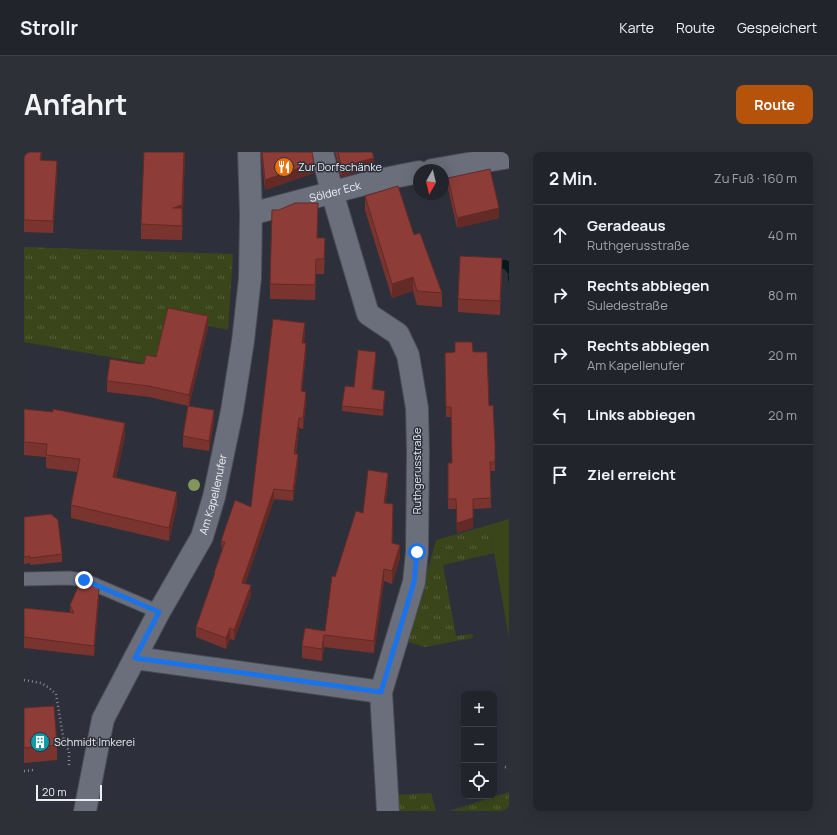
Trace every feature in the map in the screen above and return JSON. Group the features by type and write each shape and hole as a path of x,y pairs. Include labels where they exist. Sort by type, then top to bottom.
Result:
{"street":[{"name":"Am Kapellenufer","path":"85,811 103,720 159,612 202,537 214,498 232,411 243,341 250,278 252,214 248,152"},
{"name":"Ruthgerusstraße","path":"322,152 332,192 368,314 398,334 408,355 416,408 418,451 417,552 414,582 381,692 388,811"},
{"path":"449,167 509,157"},
{"name":"Sölder Eck","path":"252,214 379,180 413,173"},
{"path":"135,658 381,692"}],"lane":[{"path":"24,579 69,578 84,580 159,612"}],"path":[{"path":"24,680 41,683 56,694 64,742 69,751 69,766"},
{"path":"505,767 509,768"},
{"path":"24,770 33,770"}],"green space":[{"path":"24,247 233,254 228,330 168,317 155,365 24,342"},
{"path":"509,519 509,638 489,525"},
{"path":"489,525 494,553 443,565 456,636 472,634 473,638 425,647 408,642 436,540"},
{"path":"509,792 509,809 501,811 449,811 487,799 497,799 497,796"},
{"path":"431,793 436,811 394,811 394,795"}],"water":[{"path":"500,260 509,260 509,284 507,272 504,269 498,268"}],"building":[{"path":"24,152 41,152 40,160 57,161 53,221 24,220"},
{"path":"144,152 184,152 182,205 173,208 182,208 182,226 141,224"},
{"path":"262,152 312,152 314,163 265,180"},
{"path":"338,152 372,152 374,158 341,167"},
{"path":"490,169 499,208 457,218 449,178"},
{"path":"398,186 414,235 420,233 442,293 417,291 413,277 392,284 365,196"},
{"path":"295,203 318,203 317,238 325,238 324,259 316,259 315,285 270,284 272,210 279,210"},
{"path":"460,256 502,258 500,301 458,299"},
{"path":"168,308 208,316 189,395 149,386 107,381 110,359 144,364 146,355 156,357"},
{"path":"273,319 305,323 302,343 306,343 301,391 306,392 303,418 299,418 294,454 298,454 293,491 274,489 242,583 251,585 234,630 230,628 226,638 196,627 225,542 221,541 235,500 251,507"},
{"path":"455,342 472,342 473,352 487,352 489,406 493,405 495,444 495,462 490,462 491,498 473,499 473,518 457,523 456,499 448,499 448,463 452,463 451,407 446,407 445,353 455,352"},
{"path":"358,350 376,352 372,389 385,391 383,410 342,406 345,386 354,387"},
{"path":"188,406 214,410 209,441 183,436"},
{"path":"24,409 53,412 53,409 125,423 113,477 177,492 169,528 71,505 80,459 46,455 47,444 24,442"},
{"path":"368,470 388,473 384,503 393,504 392,543 400,545 392,571 384,569 374,641 324,635 322,649 302,646 305,628 325,631 332,576 335,577 356,511 363,513"},
{"path":"51,514 58,520 62,554 30,558 30,556 24,557 24,517"},
{"path":"81,580 99,588 94,646 24,637 24,608 74,613 70,605"},
{"path":"54,706 57,745 24,748 24,708"}],"place":[{"name":"Zur Dorfschänke","path":"284,167"},
{"name":"Schmidt Imkerei","path":"40,742"}],"route":[{"path":"84,580 159,612 135,658 381,692 414,582 417,552"}]}
